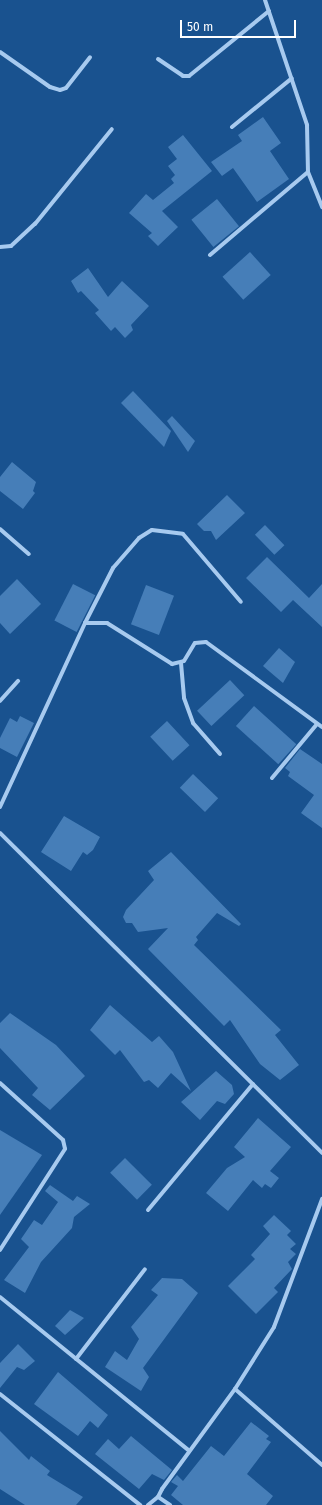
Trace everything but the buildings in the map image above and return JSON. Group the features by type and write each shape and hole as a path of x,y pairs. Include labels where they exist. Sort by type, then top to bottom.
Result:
{"street":[{"path":"265,0 307,126 308,172 322,207"},
{"path":"158,59 182,76 189,76 269,11"},
{"path":"0,52 50,87 60,90 66,88 90,57"},
{"path":"232,127 292,78"},
{"path":"0,247 11,246 35,224 112,130"},
{"path":"210,255 308,172"},
{"path":"0,529 29,554"},
{"path":"0,807 85,623 113,568 139,538 152,530 183,534 241,602"},
{"path":"85,623 107,623 164,660 172,664 181,663"},
{"path":"220,754 193,723 184,698 181,663 194,644 206,642 322,727"},
{"path":"0,702 18,681"},
{"path":"272,778 317,724"},
{"path":"0,833 322,1153"},
{"path":"0,1083 63,1140 65,1149 0,1250"},
{"path":"148,1210 253,1084"},
{"path":"148,1505 158,1497 188,1450 235,1389 274,1327 322,1199"},
{"path":"76,1359 145,1269"},
{"path":"0,1297 188,1450"},
{"path":"235,1389 322,1465"},
{"path":"0,1394 140,1505"},
{"path":"158,1497 170,1505"}]}
